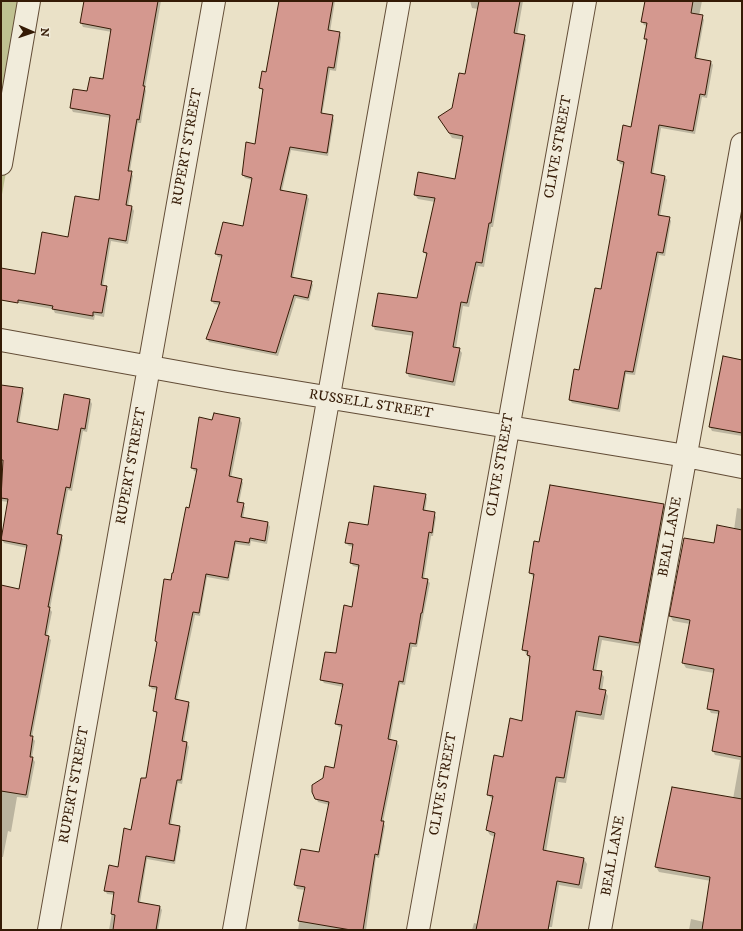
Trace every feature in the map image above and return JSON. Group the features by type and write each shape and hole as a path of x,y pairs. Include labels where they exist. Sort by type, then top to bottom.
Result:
{"street":[{"path":"1,164 29,1"},
{"name":"RUPERT STREET","path":"49,930 214,1"},
{"path":"234,930 399,1"},
{"name":"CLIVE STREET","path":"418,930 585,1"},
{"name":"BEAL LANE","path":"600,930 742,144"},
{"name":"RUSSELL STREET","path":"1,340 328,398 686,456 742,467"}],"green space":[{"path":"1,1 37,1 1,200"}],"building":[{"path":"84,1 158,1 143,86 145,86 139,120 137,119 128,171 132,171 126,205 132,206 126,241 109,238 101,285 107,286 102,313 93,312 93,316 52,309 53,306 18,300 18,303 1,300 1,268 35,274 42,232 68,237 75,196 99,200 110,115 70,108 73,89 87,91 90,77 103,79 111,29 80,23"},
{"path":"279,1 333,1 328,30 340,32 334,68 328,67 321,113 333,115 327,153 290,147 280,190 307,195 291,277 312,281 308,298 294,295 276,353 206,339 220,302 211,301 222,255 215,254 223,222 243,226 252,178 242,175 246,142 255,144 263,89 259,88 262,71 266,72"},
{"path":"479,1 520,1 514,33 525,35 491,223 489,223 482,263 476,262 467,303 461,302 453,347 460,348 453,382 406,373 413,332 372,326 378,293 417,298 427,253 423,252 435,198 414,195 418,172 455,179 463,136 449,133 438,117 452,108 459,73 465,74"},
{"path":"645,1 693,1 691,13 703,15 695,58 711,61 705,95 700,94 693,131 659,125 651,173 665,176 658,215 670,217 663,253 657,252 633,372 625,371 618,409 569,400 574,369 579,370 595,288 601,289 624,162 617,160 623,125 631,127 647,39 644,39 647,23 641,22"},
{"path":"723,356 742,360 742,433 709,427"},
{"path":"1,385 23,388 17,422 58,430 64,394 90,399 85,429 81,428 70,488 66,487 57,534 62,535 48,607 50,607 45,635 49,636 30,736 33,736 30,757 33,757 26,795 1,791 1,585 19,589 27,545 1,540 8,499 1,498 3,460 1,460"},
{"path":"214,413 240,418 229,476 242,479 237,502 244,503 241,517 268,522 265,541 250,538 249,543 235,541 228,578 206,574 199,613 193,612 175,699 189,702 182,741 187,742 181,780 177,780 169,824 180,826 174,861 146,856 138,902 160,906 156,930 113,930 115,915 111,914 114,892 104,891 109,865 118,867 124,828 131,830 141,778 146,778 157,712 153,711 157,687 149,686 157,642 155,641 164,579 171,580 186,507 189,508 197,469 191,468 199,417 212,420"},
{"path":"550,485 664,504 639,643 599,636 593,670 602,671 599,689 606,690 601,715 576,711 564,778 556,777 543,850 584,858 579,885 557,881 548,930 476,930 495,833 486,830 493,796 487,795 494,755 503,757 510,718 522,721 530,656 527,655 528,651 522,650 534,574 529,573 534,541 539,542"},
{"path":"374,486 426,494 423,510 435,512 432,533 429,532 422,578 428,579 416,644 410,643 403,682 399,681 388,739 397,741 381,821 384,821 378,855 375,854 363,930 351,930 298,921 305,887 294,885 301,849 319,852 329,802 315,799 312,792 312,785 323,778 325,766 334,768 342,725 335,724 343,684 320,680 325,652 336,653 344,605 352,607 359,565 350,563 353,544 345,543 349,522 368,525"},
{"path":"717,525 742,530 742,757 712,751 719,711 707,709 714,669 682,663 690,620 669,616 684,538 714,543"},
{"path":"672,787 742,799 742,930 702,930 710,877 655,867"}]}
